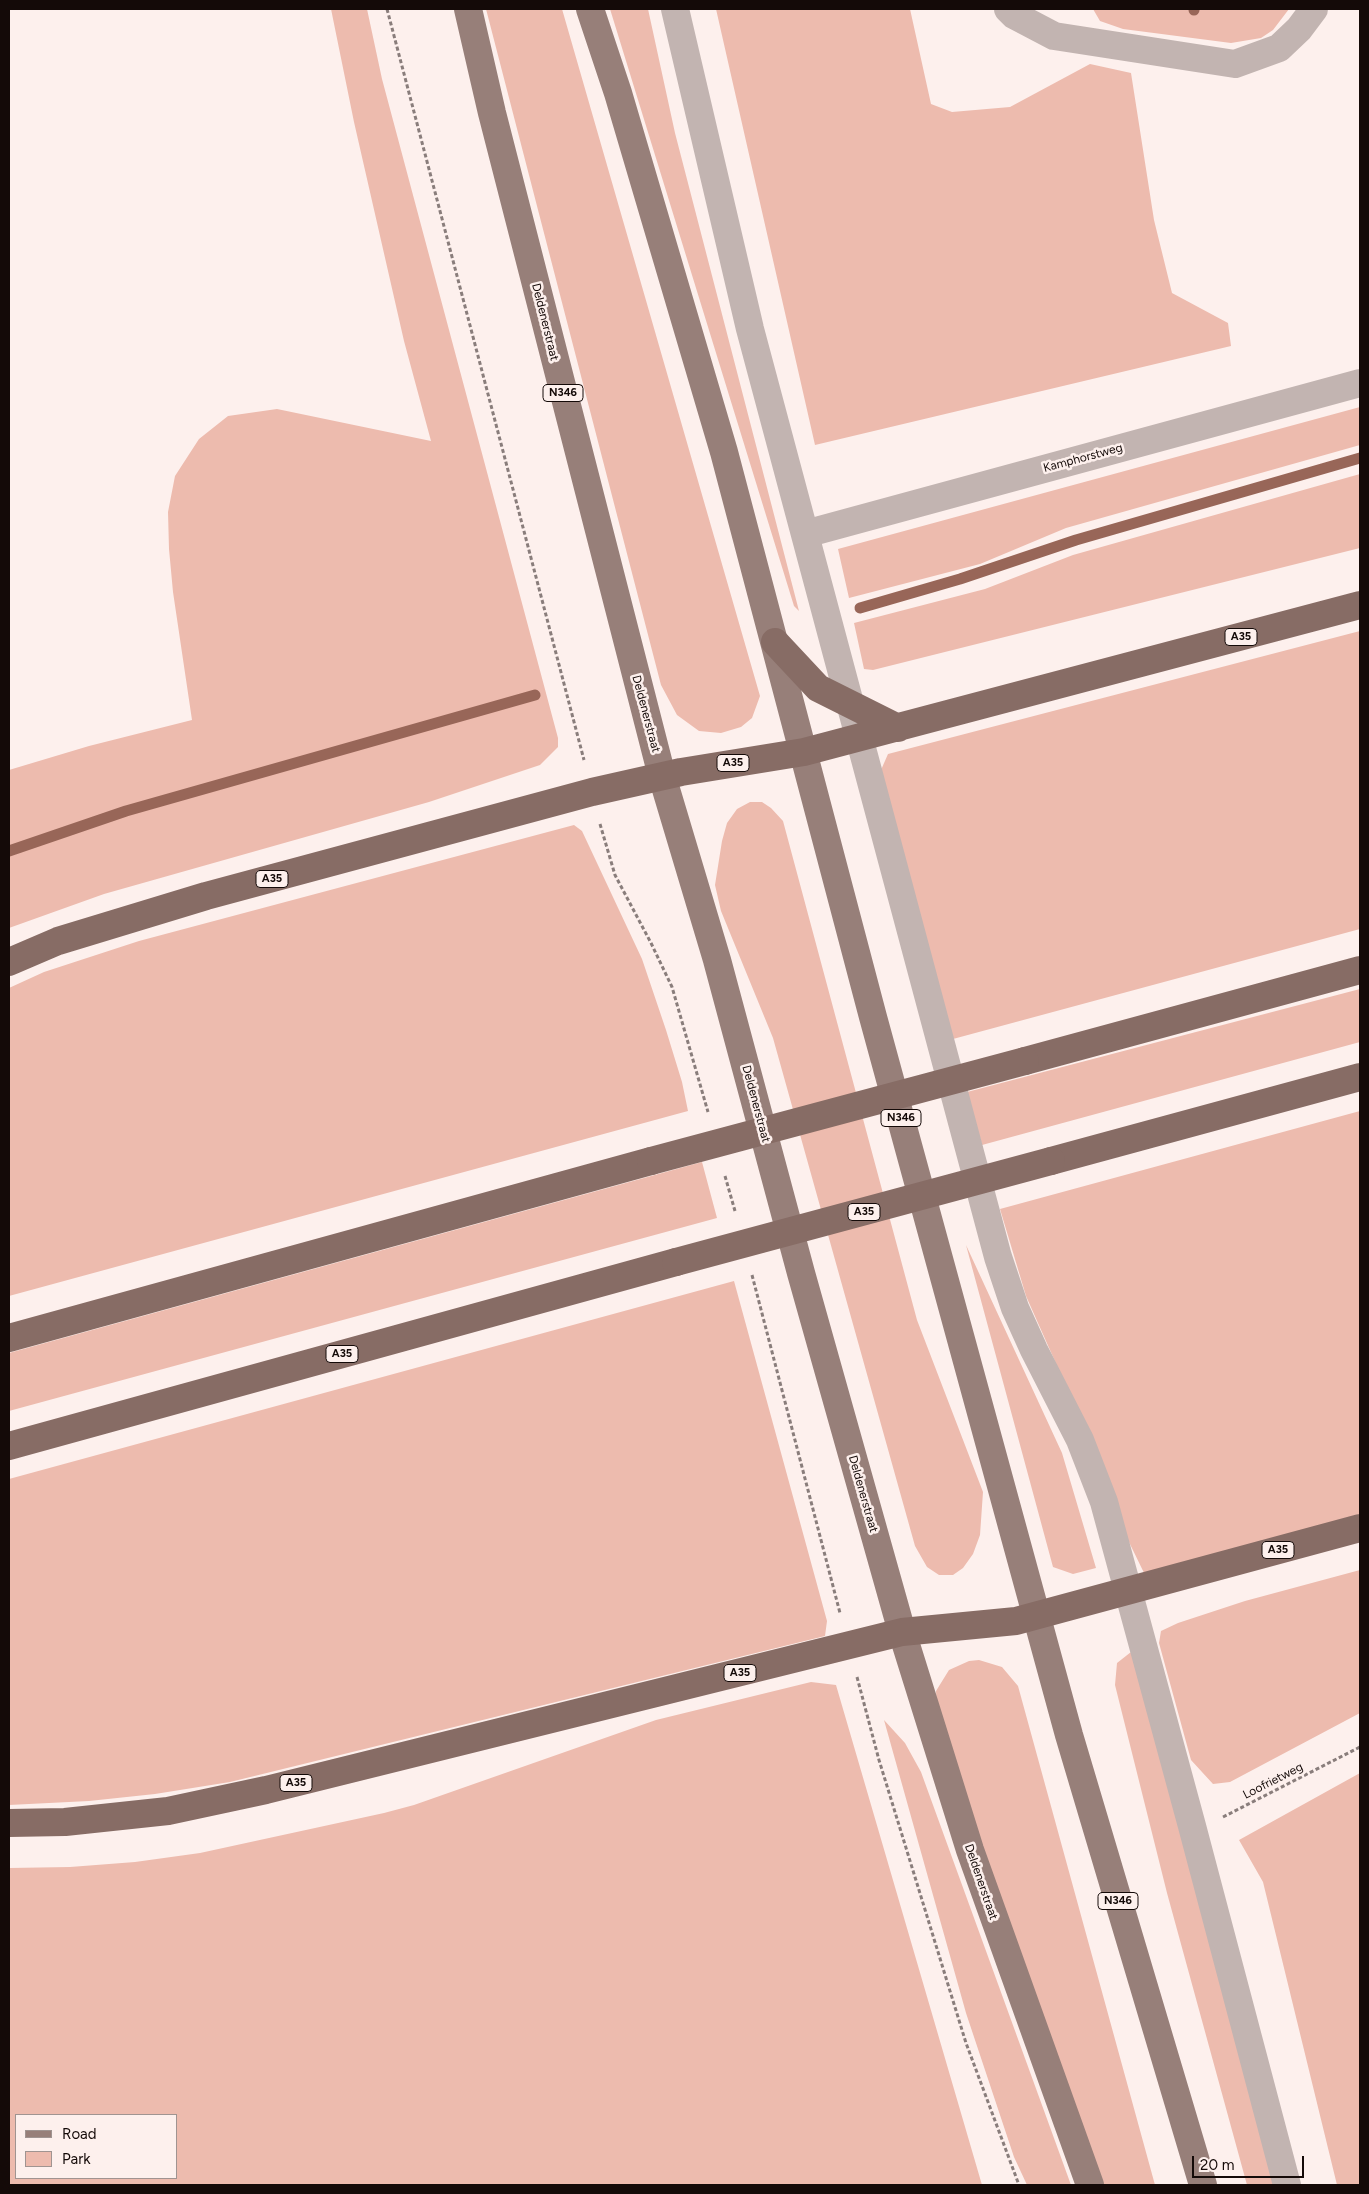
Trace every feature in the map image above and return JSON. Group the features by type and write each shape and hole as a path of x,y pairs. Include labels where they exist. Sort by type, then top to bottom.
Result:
{"highway":[{"name":"A35","path":"9,962 58,941 206,896 592,792 662,776 804,752 858,739 1360,605"},
{"path":"775,642 818,688 898,728"},
{"path":"9,1338 1360,970"},
{"name":"A35","path":"9,1446 676,1262 1360,1077"},
{"name":"A35","path":"9,1823 65,1822 168,1811 213,1802 569,1717 902,1632 1016,1621 1037,1616 1360,1528"}],"main road":[{"name":"Deldenerstraat","path":"468,9 492,113 662,776 717,960 798,1263 902,1632 970,1850 1090,2185"},
{"name":"N346","path":"590,9 621,102 724,452 873,1017 1069,1735 1203,2185"}],"street":[{"path":"675,9 750,329 998,1258 1015,1308 1034,1350 1080,1440 1104,1502 1287,2185"},
{"path":"1008,9 1014,16 1054,36 1235,64 1279,48 1299,29 1314,9"},
{"path":"1048,9 1054,36"},
{"name":"Kamphorstweg","path":"806,534 1360,383"}],"path":[{"path":"387,9 592,792 616,875 652,943 672,987 709,1118"},
{"path":"725,1176 736,1214"},
{"path":"751,1272 880,1760 966,2043 1019,2185"},
{"name":"Loofrietweg","path":"1192,1826 1218,1819 1360,1747"}],"green space":[{"path":"331,9 367,9 382,79 558,738 558,747 540,765 429,802 104,894 9,928 9,770 89,746 192,720 173,592 168,512 175,476 199,439 228,416 277,409 431,441 404,341 354,122"},
{"path":"486,9 562,9 760,696 752,718 741,727 721,733 699,731 677,715 661,685"},
{"path":"610,9 648,9 675,133 799,611 794,606"},
{"path":"716,9 910,9 931,104 952,112 1010,107 1090,64 1131,73 1154,220 1172,293 1228,323 1231,346 815,445"},
{"path":"1093,9 1289,9 1273,30 1261,38 1231,43 1123,29 1100,21"},
{"path":"1360,407 1360,445 1066,528 980,564 849,598 838,549"},
{"path":"1360,474 1360,548 873,670 864,669 854,623 985,589 1073,555"},
{"path":"1360,631 1360,929 953,1039 881,770 888,754"},
{"path":"750,802 762,802 771,808 783,821 917,1320 983,1492 980,1535 973,1554 963,1568 953,1575 939,1575 927,1567 915,1546 773,1038 721,911 715,885 722,841 727,823 737,809"},
{"path":"574,825 582,831 642,959 682,1082 688,1111 9,1296 9,988 44,972 139,941"},
{"path":"1360,989 1360,1042 982,1145 967,1092"},
{"path":"1360,1111 1360,1519 1146,1577 1128,1540 1113,1492 1026,1296 1000,1209"},
{"path":"702,1162 717,1218 9,1411 9,1353"},
{"path":"966,1245 1062,1453 1096,1568 1073,1574 1053,1567"},
{"path":"734,1281 827,1621 825,1636 230,1782 155,1794 89,1801 9,1805 9,1479"},
{"path":"1360,1570 1360,1713 1230,1782 1213,1784 1191,1760 1159,1643 1161,1631 1178,1623 1245,1601"},
{"path":"1131,1652 1277,2185 1247,2185 1167,1893 1115,1685 1117,1663"},
{"path":"979,1660 1002,1667 1018,1686 1155,2185 1104,2185 991,1887 937,1712 936,1691 949,1670 969,1661"},
{"path":"811,1682 836,1685 982,2185 9,2185 9,1868 70,1867 135,1862 200,1853 414,1805 656,1720"},
{"path":"884,1720 905,1743 921,1772 1071,2185 1027,2185 1014,2157 966,2013"},
{"path":"1360,1773 1360,2185 1337,2185 1263,1882 1239,1840"}],"waterway":[{"path":"860,608 960,579 1076,540 1360,458"},
{"path":"9,851 126,811 535,695"}]}
